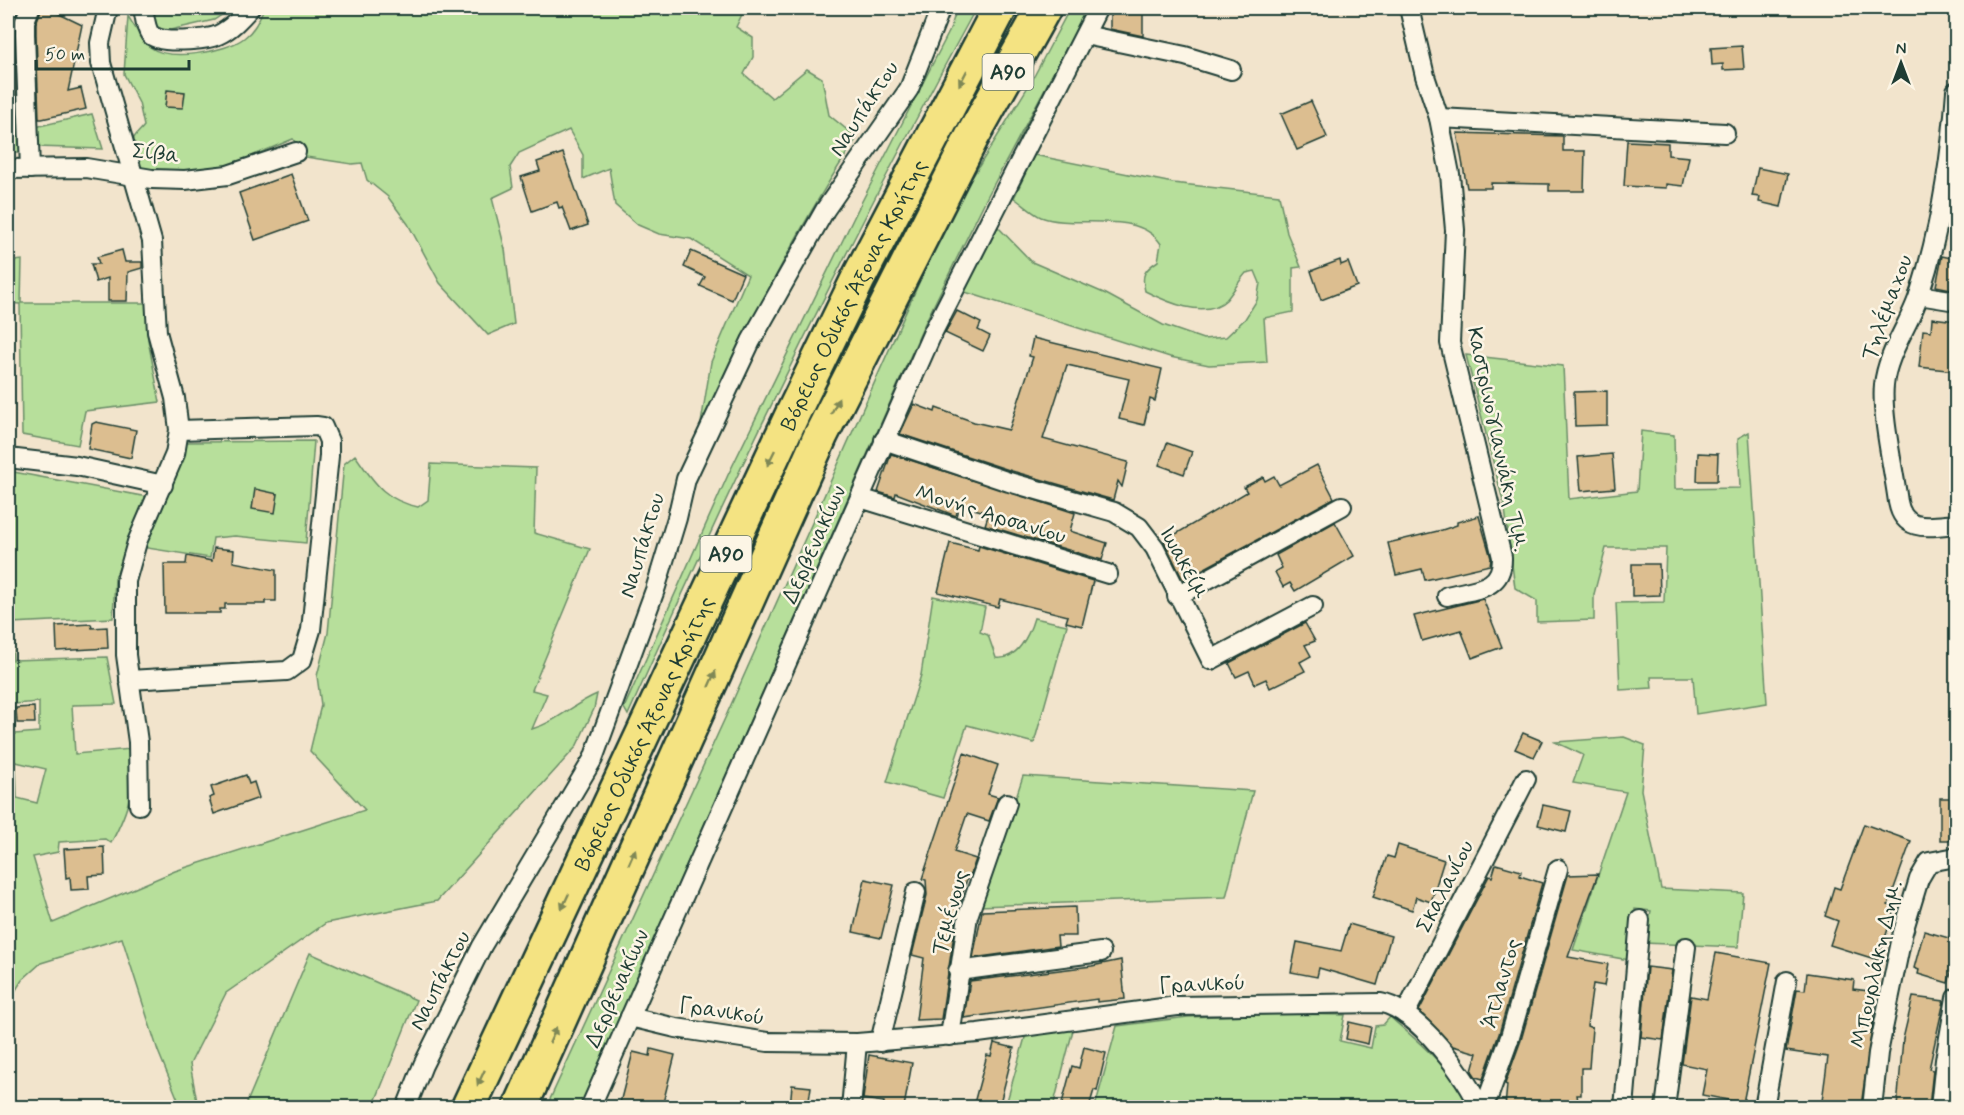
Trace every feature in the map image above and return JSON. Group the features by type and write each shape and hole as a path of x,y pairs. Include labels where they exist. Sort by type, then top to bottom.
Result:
{"highway":[{"name":"Βόρειος Οδικός Άξονας Κρήτης","path":"468,1107 792,415 858,279 1000,8"},
{"name":"Βόρειος Οδικός Άξονας Κρήτης","path":"520,1107 821,435 972,137 1044,8"}],"street":[{"path":"30,8 25,21 30,169"},
{"path":"108,8 100,43 101,63 152,241 157,332 175,398 179,430 178,447 128,570 125,602 129,680 138,751 139,806"},
{"path":"143,8 150,34 155,38 165,40 216,36 231,26 250,8"},
{"name":"Ναυπάκτου","path":"406,1107 423,1065 482,946 593,759 655,590 677,519 686,479 751,342 825,210 909,89 941,8"},
{"name":"Δερβενακίων","path":"590,1107 884,440 962,271 1098,8"},
{"name":"Καστρινογιαννάκη Τιμ.","path":"1409,8 1427,86 1439,118 1450,174 1455,230 1450,342 1502,565 1499,576 1493,584 1447,596"},
{"path":"1085,35 1185,56 1231,70"},
{"name":"Τηλέμαχου","path":"1956,91 1944,196 1920,295 1888,369 1884,391 1899,510 1906,522 1922,525 1956,524"},
{"path":"1439,118 1725,133"},
{"name":"Σίβα","path":"8,169 86,168 169,180 208,178 248,169 296,152"},
{"path":"1920,295 1956,301"},
{"path":"129,680 287,671 302,660 311,630 328,466 327,432 323,427 315,426 179,430"},
{"name":"Ιωακείμ","path":"884,440 1009,482 1084,501 1130,519 1155,548 1210,660 1313,606"},
{"path":"8,458 87,468 163,485"},
{"name":"Μονής Αρσανίου","path":"860,498 1108,574"},
{"path":"1177,596 1342,506"},
{"name":"Σκαλανίου","path":"1405,1014 1526,779"},
{"name":"Τεμένους","path":"950,1036 968,916 1007,803"},
{"name":"Μπουρλάκη Δημ.","path":"1872,1107 1878,1053 1913,896 1929,862 1956,857"},
{"name":"Άτλαντος","path":"1480,1106 1489,1095 1510,1037 1558,869"},
{"path":"880,1042 916,892"},
{"path":"1624,1107 1640,920"},
{"path":"1665,1107 1686,947"},
{"path":"958,971 1101,952"},
{"path":"1764,1107 1787,981"},
{"path":"1940,1107 1945,1060 1956,998"},
{"name":"Γρανικού","path":"630,1017 676,1028 768,1042 857,1043 950,1036 1188,1005 1371,1003 1394,1006 1405,1014 1452,1063 1480,1106"},
{"path":"851,1107 857,1043"}],"green space":[{"path":"149,8 232,8 214,20 166,31 154,25"},
{"path":"264,8 415,8 423,15 427,8 745,8 736,27 753,38 753,57 744,74 772,98 807,69 822,78 829,115 857,138 793,244 700,429 711,362 748,275 691,239 659,234 638,225 615,205 609,168 583,179 583,155 569,130 519,153 510,167 513,188 492,198 505,249 514,324 488,335 440,283 408,224 388,197 367,180 362,163 352,164 306,157 293,139 230,165 162,173 143,171 136,160 132,146 134,138 144,126 139,103 124,74 128,16 150,47 170,54 183,54 211,51 236,43 251,31"},
{"path":"957,8 976,8 883,182 794,357 709,535 628,715 624,708 728,475 857,211 950,30"},
{"path":"1070,8 1079,8 1078,10 1084,15 986,199 925,323 580,1107 546,1108 726,716 950,213 1031,82"},
{"path":"92,114 103,149 36,147 35,127"},
{"path":"8,122 19,122 21,152 8,152"},
{"path":"1034,155 1173,183 1279,195 1287,233 1301,267 1293,268 1293,312 1264,318 1267,362 1209,365 1170,357 962,291 996,225 1032,262 1106,294 1163,325 1203,339 1226,337 1245,319 1257,300 1260,283 1255,271 1246,273 1226,300 1217,306 1207,308 1196,309 1174,304 1145,291 1143,281 1145,273 1158,261 1161,244 1151,233 1137,226 1122,223 1071,222 1041,217 1014,198"},
{"path":"22,260 21,303 147,303 148,340 160,402 85,411 78,445 22,435 20,304 8,303 8,262"},
{"path":"1466,355 1563,366 1569,499 1637,491 1641,431 1674,435 1675,489 1740,488 1738,438 1749,432 1767,703 1696,714 1693,677 1651,677 1652,688 1620,690 1616,603 1664,602 1666,548 1606,548 1594,594 1594,620 1537,622 1537,601 1515,588 1505,509"},
{"path":"314,441 306,543 235,536 213,538 210,558 141,547 183,442"},
{"path":"355,455 374,481 388,495 418,507 428,500 431,464 536,468 534,533 590,549 532,690 547,694 532,729 549,722 597,694 594,709 576,747 437,901 326,923 226,993 190,1064 198,1107 181,1107 158,1051 122,938 41,963 22,980 8,1003 8,471 148,497 115,578 113,618 11,623 13,660 107,657 116,704 72,705 75,754 131,749 129,798 123,818 111,843 105,839 59,842 58,852 33,857 53,923 175,871 365,810 310,751 321,705 317,676 328,633 344,464","holes":["39,702 39,732 15,734 14,704","16,762 46,769 37,803 17,798"]},
{"path":"933,596 985,607 980,632 988,635 996,658 1010,655 1021,646 1034,618 1067,625 1034,743 967,725 943,798 887,782 921,675"},
{"path":"1624,737 1645,745 1641,790 1661,889 1743,893 1738,947 1644,943 1651,911 1635,909 1629,960 1573,950 1626,792 1573,783 1583,755 1555,742"},
{"path":"1023,776 1253,791 1226,897 980,906"},
{"path":"310,953 416,1000 373,1107 245,1107"},
{"path":"1279,1014 1345,1015 1340,1041 1371,1048 1375,1026 1383,1025 1390,1017 1445,1069 1468,1107 1095,1107 1117,1026 1188,1017"},
{"path":"1073,1030 1053,1107 1005,1108 1026,1034"}],"building":[{"path":"42,8 47,8 82,25 68,91 81,88 86,109 39,119 36,23"},
{"path":"8,12 15,15 17,119 8,119"},
{"path":"1110,12 1143,12 1143,36 1110,29"},
{"path":"1742,46 1744,69 1723,70 1723,64 1712,65 1711,48"},
{"path":"167,90 185,92 183,108 165,107"},
{"path":"1311,101 1327,137 1297,150 1281,114"},
{"path":"1457,133 1563,136 1563,151 1585,151 1584,191 1549,191 1549,184 1491,183 1491,188 1467,188"},
{"path":"1627,141 1668,143 1668,155 1689,157 1683,186 1666,184 1666,188 1624,186"},
{"path":"563,153 588,225 571,231 562,207 559,208 557,202 532,211 521,177 540,171 537,162"},
{"path":"1758,168 1788,174 1781,207 1759,202 1760,197 1752,196"},
{"path":"291,174 308,221 255,240 239,193"},
{"path":"122,250 125,262 142,262 142,268 128,272 127,301 108,301 108,278 96,282 91,264 99,264 97,257"},
{"path":"691,251 743,274 732,300 700,286 705,277 684,267"},
{"path":"1942,256 1956,259 1956,290 1936,286"},
{"path":"1340,260 1341,265 1348,262 1357,286 1321,300 1311,271"},
{"path":"957,311 981,323 978,330 990,336 983,351 945,333"},
{"path":"1932,318 1956,321 1956,371 1919,367 1923,330 1931,331"},
{"path":"1033,338 1162,369 1155,401 1150,399 1144,425 1119,419 1129,379 1067,365 1043,439 1128,462 1122,487 1118,481 1113,500 1012,471 900,434 914,404 935,412 936,408 974,422 1009,430 1033,357 1029,356"},
{"path":"1607,391 1607,425 1575,426 1574,392"},
{"path":"96,422 136,430 131,458 88,449 92,424"},
{"path":"1167,443 1192,452 1184,474 1159,465"},
{"path":"1698,453 1718,454 1717,481 1697,481"},
{"path":"891,454 1075,513 1070,531 1107,543 1102,560 985,525 989,513 959,505 956,516 896,493 895,497 878,492"},
{"path":"1612,454 1615,488 1581,491 1578,457"},
{"path":"1317,465 1334,498 1183,580 1164,541 1247,492 1244,487 1263,477 1265,481 1274,476 1279,485"},
{"path":"255,489 278,494 275,513 252,509"},
{"path":"1479,516 1491,558 1490,565 1425,580 1422,569 1396,575 1388,543 1442,530 1457,525 1457,522"},
{"path":"1335,522 1354,556 1295,591 1290,583 1283,587 1275,572 1282,568 1276,555"},
{"path":"950,543 978,550 979,546 1093,581 1082,626 1066,622 1068,616 1000,599 998,607 938,592"},
{"path":"214,548 234,550 233,562 276,570 276,601 265,601 265,604 225,604 225,609 220,609 220,613 165,613 164,564 186,564 187,556 212,561"},
{"path":"1632,564 1659,564 1660,595 1632,596"},
{"path":"1483,599 1502,647 1472,658 1461,630 1422,641 1414,616"},
{"path":"1305,623 1315,641 1305,645 1311,656 1300,662 1305,671 1270,688 1266,679 1255,684 1249,671 1236,677 1229,663"},
{"path":"91,624 92,628 107,627 108,648 57,651 56,626"},
{"path":"34,707 35,723 17,723 16,708"},
{"path":"1523,733 1542,741 1534,757 1515,749"},
{"path":"964,753 998,765 988,794 998,797 989,821 967,814 954,852 976,859 970,876 968,875 957,914 941,1019 916,1020 924,958 912,955 927,895 926,880 922,879"},
{"path":"246,775 249,784 254,782 259,798 214,814 209,798 214,796 211,787"},
{"path":"1940,798 1956,798 1956,840 1940,840"},
{"path":"1543,805 1571,811 1566,832 1538,825"},
{"path":"1864,824 1911,841 1888,905 1895,907 1878,960 1830,945 1838,921 1825,916 1834,887 1840,889"},
{"path":"1398,845 1444,860 1431,902 1416,897 1412,910 1373,897 1387,856 1394,858"},
{"path":"104,847 105,875 88,876 89,889 71,890 70,877 66,878 64,849"},
{"path":"1496,864 1521,871 1520,876 1542,883 1499,1034 1483,1079 1476,1077 1472,1071 1477,1053 1453,1046 1419,1011 1489,876 1492,877"},
{"path":"1598,874 1568,957 1608,964 1604,986 1593,984 1587,1026 1592,1028 1589,1068 1581,1068 1581,1095 1577,1095 1579,1107 1505,1107 1507,1085 1505,1084 1521,1040 1568,875"},
{"path":"865,879 894,885 881,938 853,932"},
{"path":"1075,907 1076,936 1057,936 1058,946 973,958 982,911"},
{"path":"1349,924 1391,936 1377,985 1319,968 1317,977 1291,972 1297,942 1341,951"},
{"path":"1924,931 1956,940 1956,956 1948,983 1918,974 1919,970 1914,968"},
{"path":"1716,953 1771,963 1743,1103 1702,1095 1707,1069 1682,1064 1691,996 1707,999"},
{"path":"1121,960 1125,999 1097,1002 1097,999 964,1018 970,981 1092,966"},
{"path":"1647,967 1672,970 1663,1040 1641,1037"},
{"path":"1807,973 1854,980 1853,989 1877,992 1861,1106 1822,1101 1828,1057 1786,1051 1797,989 1805,990"},
{"path":"1913,997 1944,1001 1929,1069 1933,1070 1929,1107 1897,1107 1903,1039"},
{"path":"1349,1022 1371,1027 1368,1044 1346,1039"},
{"path":"994,1043 1014,1048 999,1107 973,1107 987,1055 991,1056"},
{"path":"1084,1047 1106,1053 1097,1091 1094,1090 1089,1107 1061,1107 1072,1066 1079,1068"},
{"path":"651,1049 675,1055 662,1107 639,1107 620,1103 633,1052 650,1056"},
{"path":"869,1055 912,1063 904,1107 883,1107 884,1102 863,1099"},
{"path":"792,1085 811,1087 808,1107 790,1107"}]}
